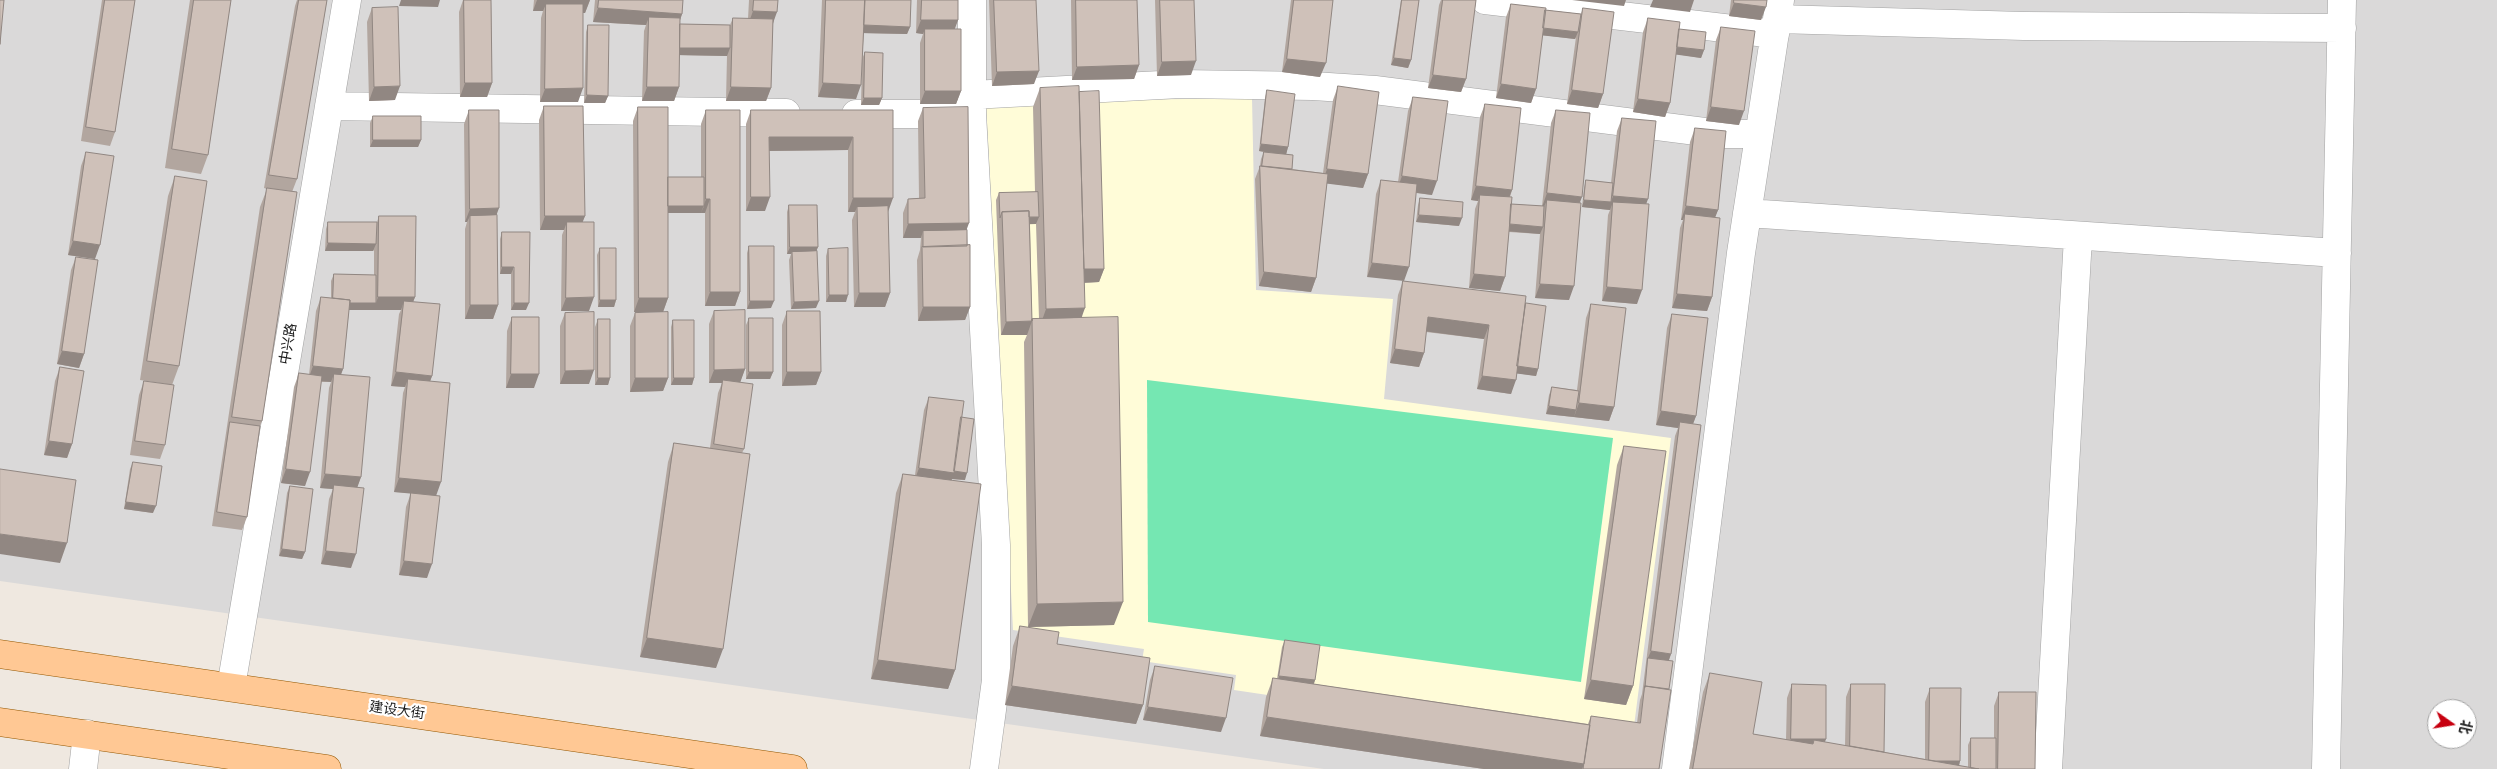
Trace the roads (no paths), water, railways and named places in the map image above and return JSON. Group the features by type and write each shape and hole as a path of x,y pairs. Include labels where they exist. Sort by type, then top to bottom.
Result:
{"main road":[{"name":"建设大街","path":"0,654 793,769"},
{"path":"0,722 87,734 252,764 327,769"}],"street":[{"name":"中兴路","path":"231,688 347,0"},
{"path":"972,0 972,104 996,545 996,680 984,769"},
{"path":"1485,0 1778,18 2024,26 2342,28"},
{"path":"2326,769 2342,0"},
{"path":"1676,769 1748,213 1778,18"},
{"path":"329,106 651,113 817,113 972,104 1180,84 1313,86 1375,90 1720,134 1759,134"},
{"path":"1748,213 2078,237 2337,253"},
{"path":"2048,769 2078,237"},
{"path":"82,769 87,734"}]}
